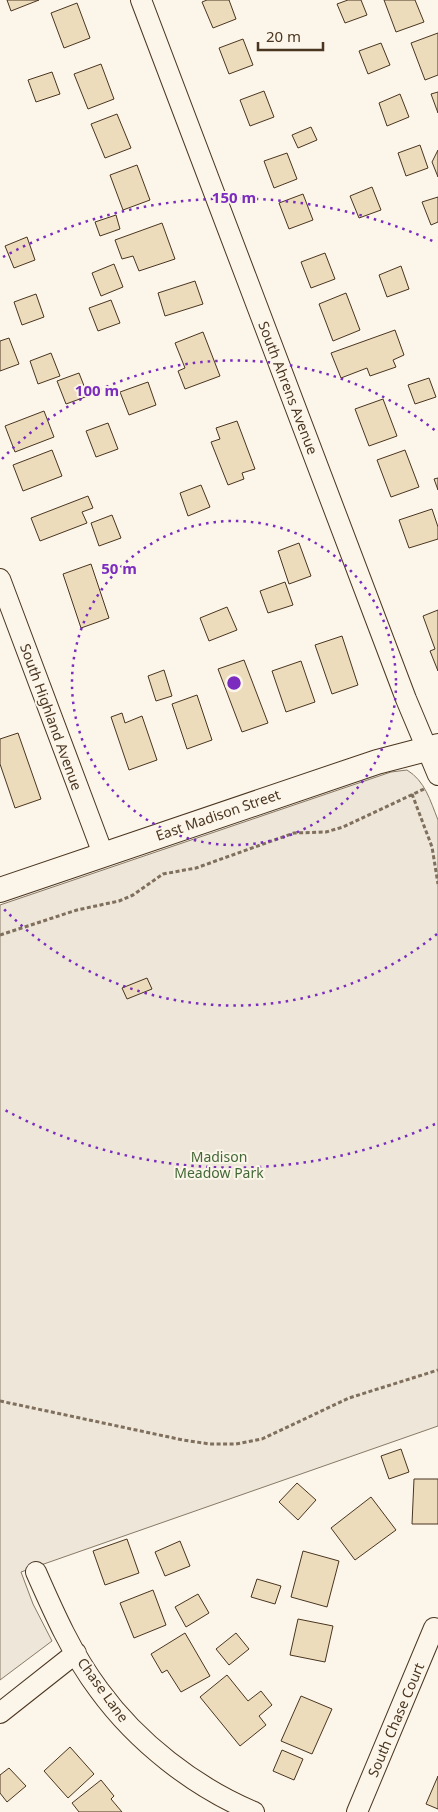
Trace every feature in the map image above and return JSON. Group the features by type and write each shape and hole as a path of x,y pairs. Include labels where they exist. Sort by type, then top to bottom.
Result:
{"street":[{"name":"South Ahrens Avenue","path":"141,0 406,699 433,748 434,781"},
{"name":"South Highland Avenue","path":"0,579 103,854"},
{"name":"East Madison Street","path":"0,890 377,762 433,748"},
{"name":"Chase Lane","path":"36,1572 61,1628 76,1653 98,1689 130,1727 172,1762 206,1786 254,1812"},
{"name":"South Chase Court","path":"358,1812 434,1628"},
{"path":"0,1713 76,1653"}],"path":[{"path":"0,935 77,910 119,901 132,895 163,874 196,868 294,833 326,832 343,826 412,794 434,781"},
{"path":"412,794 432,847 438,884"},
{"path":"0,1401 183,1440 210,1444 236,1444 262,1439 349,1398 438,1370"}],"green space":[{"name":"Madison Meadow Park","path":"407,770 423,785 438,820 438,1426 21,1572 33,1604 52,1641 0,1680 0,905 391,772"}],"building":[{"path":"7,0 39,0 11,11"},
{"path":"207,0 229,0 236,19 213,28 202,2"},
{"path":"348,0 361,0 367,15 345,23 337,4"},
{"path":"384,0 415,0 424,22 396,32"},
{"path":"77,3 90,38 64,48 51,13"},
{"path":"438,33 438,75 425,80 411,43"},
{"path":"243,39 253,65 229,74 219,48"},
{"path":"381,43 390,65 368,74 359,51"},
{"path":"101,64 114,99 88,109 74,74"},
{"path":"52,72 60,94 36,102 28,80"},
{"path":"264,91 274,117 250,126 240,100"},
{"path":"438,92 438,113 431,94"},
{"path":"400,94 409,117 387,126 379,103"},
{"path":"117,114 131,148 105,158 91,124"},
{"path":"311,127 317,140 298,148 292,135"},
{"path":"420,145 428,168 406,176 398,153"},
{"path":"438,150 438,177 432,162"},
{"path":"287,153 297,179 274,188 264,161"},
{"path":"137,165 150,200 123,210 110,175"},
{"path":"372,187 381,210 359,218 350,196"},
{"path":"303,194 313,220 289,229 279,203"},
{"path":"438,197 438,222 431,225 422,202"},
{"path":"116,215 120,229 100,236 95,222"},
{"path":"162,223 175,259 139,271 133,256 122,259 115,240"},
{"path":"27,237 35,260 14,268 5,246"},
{"path":"325,253 335,279 311,288 301,262"},
{"path":"114,264 123,287 101,296 92,273"},
{"path":"401,266 409,289 387,297 379,275"},
{"path":"195,281 203,304 165,316 158,293"},
{"path":"346,293 360,330 333,341 319,304"},
{"path":"36,294 44,317 22,325 14,302"},
{"path":"111,300 120,323 98,331 89,308"},
{"path":"395,330 404,355 393,360 396,367 370,376 367,368 341,378 331,353"},
{"path":"203,332 220,376 185,389 178,371 185,368 175,343"},
{"path":"9,338 19,364 0,371 0,341"},
{"path":"51,353 60,376 38,384 30,361"},
{"path":"79,373 88,396 66,404 57,381"},
{"path":"429,378 436,397 415,404 408,385"},
{"path":"148,382 156,405 129,415 120,392"},
{"path":"383,399 397,436 369,446 355,409"},
{"path":"44,411 54,437 15,452 5,426"},
{"path":"237,421 255,469 242,473 244,479 228,485 211,442 220,439 216,428"},
{"path":"108,423 118,449 96,457 86,431"},
{"path":"52,450 62,476 23,491 13,465"},
{"path":"405,450 419,487 391,497 377,460"},
{"path":"438,478 438,490 434,479"},
{"path":"201,485 210,507 188,516 180,493"},
{"path":"88,496 93,508 82,512 87,523 40,541 31,518"},
{"path":"432,509 438,527 438,539 409,548 399,520"},
{"path":"112,515 121,538 99,546 91,523"},
{"path":"299,543 311,576 289,584 278,551"},
{"path":"91,564 109,618 81,628 63,574"},
{"path":"285,582 293,605 268,613 260,591"},
{"path":"227,607 237,630 209,641 200,618"},
{"path":"438,610 438,671 430,651 435,649 423,616"},
{"path":"342,636 358,685 332,694 315,645"},
{"path":"244,660 268,723 242,732 218,669"},
{"path":"301,661 315,702 286,712 272,671"},
{"path":"164,670 172,696 156,701 148,676"},
{"path":"197,695 212,740 187,749 172,704"},
{"path":"122,713 125,723 142,716 157,760 129,770 111,717"},
{"path":"18,733 41,799 15,808 0,764 0,739"},
{"path":"147,978 152,989 127,999 122,988"},
{"path":"401,1449 409,1472 389,1479 381,1456"},
{"path":"414,1479 438,1479 438,1524 412,1524"},
{"path":"297,1483 316,1500 298,1520 279,1502"},
{"path":"371,1497 396,1530 355,1560 331,1528"},
{"path":"127,1539 139,1573 105,1585 93,1551"},
{"path":"180,1541 190,1566 165,1576 155,1552"},
{"path":"303,1551 339,1561 327,1607 291,1597"},
{"path":"257,1579 281,1586 275,1604 251,1597"},
{"path":"153,1590 166,1625 134,1638 120,1603"},
{"path":"198,1594 209,1613 186,1627 175,1607"},
{"path":"298,1619 333,1626 325,1662 290,1655"},
{"path":"185,1633 210,1676 181,1692 167,1670 162,1673 151,1654"},
{"path":"236,1633 249,1649 229,1665 216,1649"},
{"path":"227,1675 248,1701 261,1691 272,1705 259,1716 266,1725 240,1746 200,1697"},
{"path":"301,1696 332,1709 312,1754 281,1741"},
{"path":"70,1747 94,1774 68,1798 44,1771"},
{"path":"282,1750 303,1759 294,1780 273,1771"},
{"path":"9,1768 26,1786 7,1802 0,1793 0,1775"},
{"path":"438,1776 438,1809 426,1804"},
{"path":"101,1780 114,1796 111,1799 122,1812 79,1812 72,1803"}]}
